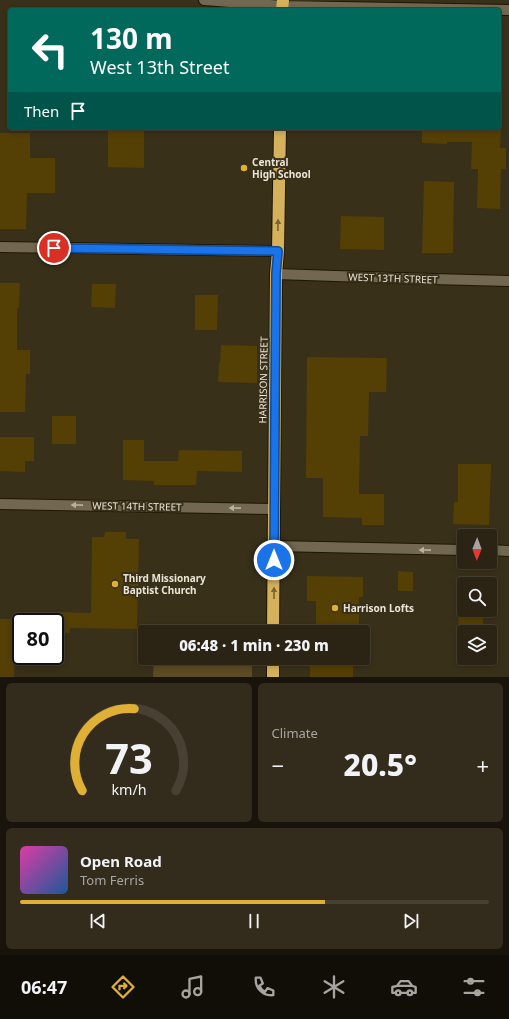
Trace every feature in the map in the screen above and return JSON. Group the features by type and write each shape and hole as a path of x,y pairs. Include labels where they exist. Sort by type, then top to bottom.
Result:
{"highway":[{"name":"HARRISON STREET","path":"273,625 276,274 278,251 280,130"},
{"path":"273,665 273,677"}],"street":[{"path":"204,0 282,5 418,8"},
{"path":"0,247 278,251"},
{"name":"WEST 13TH STREET","path":"276,274 509,281"},
{"name":"WEST 14TH STREET","path":"0,504 274,508"},
{"path":"274,546 457,550"},
{"path":"497,550 509,550"}],"shaded area":[{"path":"154,665 252,665 252,677 153,677"}],"building":[{"path":"108,130 144,130 144,168 108,167"},
{"path":"422,130 501,130 500,148 506,148 506,169 501,169 500,209 477,208 478,169 471,169 472,142 447,142 447,144 422,143"},
{"path":"0,133 30,133 30,158 55,158 55,193 27,193 26,229 0,229"},
{"path":"424,181 454,182 453,253 422,253"},
{"path":"341,216 384,217 384,250 340,249"},
{"path":"0,283 20,283 19,308 17,308 17,350 30,350 30,374 26,374 25,412 0,412"},
{"path":"92,284 116,284 115,308 91,307"},
{"path":"195,295 218,295 217,330 195,330"},
{"path":"221,345 257,346 257,383 218,382"},
{"path":"307,357 387,358 386,392 369,392 368,436 360,436 359,494 384,494 384,525 362,525 362,518 323,517 323,478 306,478"},
{"path":"52,416 76,416 76,444 52,444"},
{"path":"0,437 34,437 34,461 25,461 25,472 0,471"},
{"path":"123,440 144,440 144,461 178,461 179,450 242,451 242,472 197,471 196,485 154,485 154,481 123,480"},
{"path":"458,464 491,464 489,525 453,524 454,502 458,502"},
{"name":"Third Missionary Baptist Church","path":"105,532 126,532 126,539 139,539 137,629 70,628 69,633 64,633 64,613 55,612 91,613 92,537 104,537"},
{"path":"398,571 413,572 413,591 398,591"},
{"name":"Harrison Lofts","path":"307,576 363,577 363,597 359,597 359,625 316,625 316,601 307,601"},
{"path":"459,617 483,617 483,625 458,625"},
{"path":"0,619 12,619 12,665 14,665 14,677 0,677"},
{"path":"310,665 353,665 353,677 310,677"}],"place":[{"name":"Central High School","path":"244,168"},
{"name":"Third Missionary Baptist Church","path":"115,584"},
{"name":"Harrison Lofts","path":"335,608"}],"route":[{"path":"54,248 278,251 276,274 274,560"}]}
